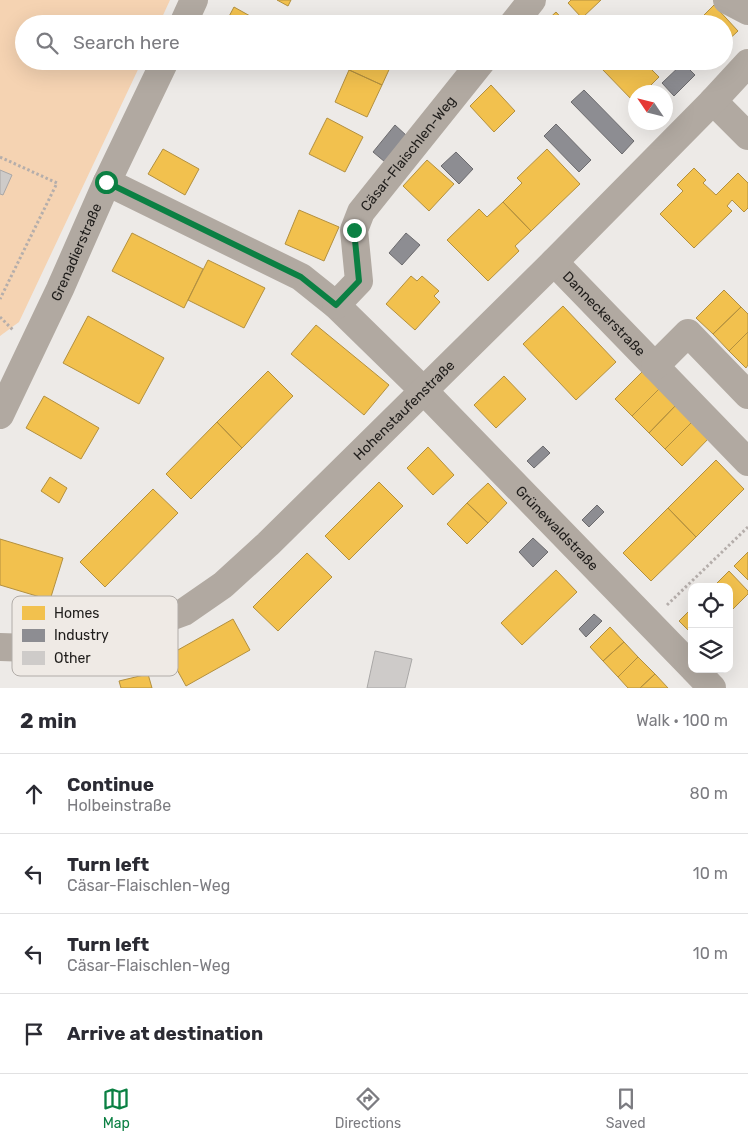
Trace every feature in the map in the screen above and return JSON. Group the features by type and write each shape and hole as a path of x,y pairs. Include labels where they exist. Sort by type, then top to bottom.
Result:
{"street":[{"path":"187,15 194,0"},
{"path":"520,15 532,0"},
{"path":"727,0 748,11"},
{"name":"Hohenstaufenstraße","path":"178,614 223,586 268,544 554,262 748,63"},
{"name":"Grenadierstraße","path":"0,415 60,289 106,182 161,70"},
{"name":"Cäsar-Flaischlen-Weg","path":"336,305 359,281 354,230 361,212 475,70"},
{"path":"713,101 748,136"},
{"name":"Grünewaldstraße","path":"106,182 301,277 336,305 423,390 688,663"},
{"name":"Danneckerstraße","path":"554,262 748,462"},
{"name":"Danneckerstraße","path":"655,366 688,333 748,395"},
{"name":"Grünewaldstraße","path":"698,673 712,688"}],"path":[{"path":"0,157 57,183 0,299"},
{"path":"649,623 748,527"}],"shaded area":[{"path":"0,0 170,0 163,15 15,15 15,70 138,70 19,322 0,336"}],"building: Homes":[{"path":"277,0 291,0 288,6"},
{"path":"571,0 601,0 585,15 579,15 568,3"},
{"path":"714,5 723,15 704,15"},
{"path":"234,7 248,15 230,15"},
{"path":"733,26 738,31 733,36"},
{"path":"349,70 389,70 382,85"},
{"path":"349,70 382,85 367,117 335,102"},
{"path":"603,70 652,70 659,77 651,85 628,85 628,96"},
{"path":"491,85 515,111 494,132 470,106"},
{"path":"327,118 363,137 345,172 309,154"},
{"path":"163,149 199,169 185,195 148,174"},
{"path":"547,149 580,184 531,231 503,202 522,183 517,178"},
{"path":"427,160 454,184 429,211 403,186"},
{"path":"694,168 706,180 703,183 716,195 738,173 748,183 748,208 744,212 732,200 727,206 732,211 694,248 660,214 683,191 677,185"},
{"path":"503,202 531,231 515,246 519,251 488,281 447,240 479,209 487,217"},
{"path":"299,210 339,227 324,261 285,244"},
{"path":"132,233 203,269 184,308 112,271"},
{"path":"208,260 265,288 244,328 188,300"},
{"path":"411,276 417,281 422,276 439,291 434,296 440,302 415,330 386,304"},
{"path":"724,290 741,307 713,334 696,318"},
{"path":"563,306 616,362 576,400 523,344"},
{"path":"741,307 748,314 748,332 729,351 713,334"},
{"path":"88,316 164,358 139,404 63,363"},
{"path":"316,325 389,385 364,415 291,354"},
{"path":"748,332 748,365 746,368 729,351"},
{"path":"268,371 293,396 242,448 217,422"},
{"path":"643,371 660,388 632,416 615,399"},
{"path":"504,376 526,399 496,428 474,405"},
{"path":"660,388 676,405 649,433 632,416"},
{"path":"44,396 99,428 81,459 26,428"},
{"path":"676,405 693,421 665,449 649,433"},
{"path":"693,421 709,438 682,466 665,449"},
{"path":"217,422 242,448 191,499 166,474"},
{"path":"428,447 454,475 433,495 407,468"},
{"path":"716,460 744,489 696,537 668,508"},
{"path":"50,477 67,488 59,503 41,491"},
{"path":"379,482 403,506 349,560 325,536"},
{"path":"488,483 507,503 488,523 467,503"},
{"path":"153,489 178,513 105,587 80,562"},
{"path":"467,503 488,523 467,544 447,524"},
{"path":"668,508 696,537 651,581 623,553"},
{"path":"0,539 63,558 51,596 37,596 0,585"},
{"path":"748,552 748,580 734,566"},
{"path":"307,553 332,577 278,631 253,607"},
{"path":"556,570 577,592 522,645 501,623"},
{"path":"729,571 748,591 748,594 733,609 733,583 717,583"},
{"path":"688,612 688,630 679,621"},
{"path":"233,619 250,650 186,686 178,671 178,650"},
{"path":"610,627 624,642 603,661 590,647"},
{"path":"624,642 638,657 618,677 603,661"},
{"path":"638,657 655,674 640,688 628,688 618,677"},
{"path":"655,674 668,688 640,688"},
{"path":"149,676 152,688 121,688 119,681"}],"building: Industry":[{"path":"676,70 690,70 695,75 674,96 673,85 664,85 662,83"},
{"path":"584,90 634,141 622,154 571,102"},
{"path":"556,124 591,160 579,172 544,136"},
{"path":"395,125 407,136 385,162 373,152"},
{"path":"456,152 473,169 459,184 441,166"},
{"path":"406,233 420,245 402,265 389,253"},
{"path":"543,446 550,453 534,468 527,461"},
{"path":"597,505 604,512 589,527 582,520"},
{"path":"533,538 548,552 533,567 519,552"},
{"path":"594,614 602,621 586,637 579,629"}],"building: Other":[{"path":"0,170 12,175 3,195 0,194"},
{"path":"375,651 412,659 405,688 367,688"}],"route":[{"path":"106,182 301,277 336,305 359,281 354,230"}]}
